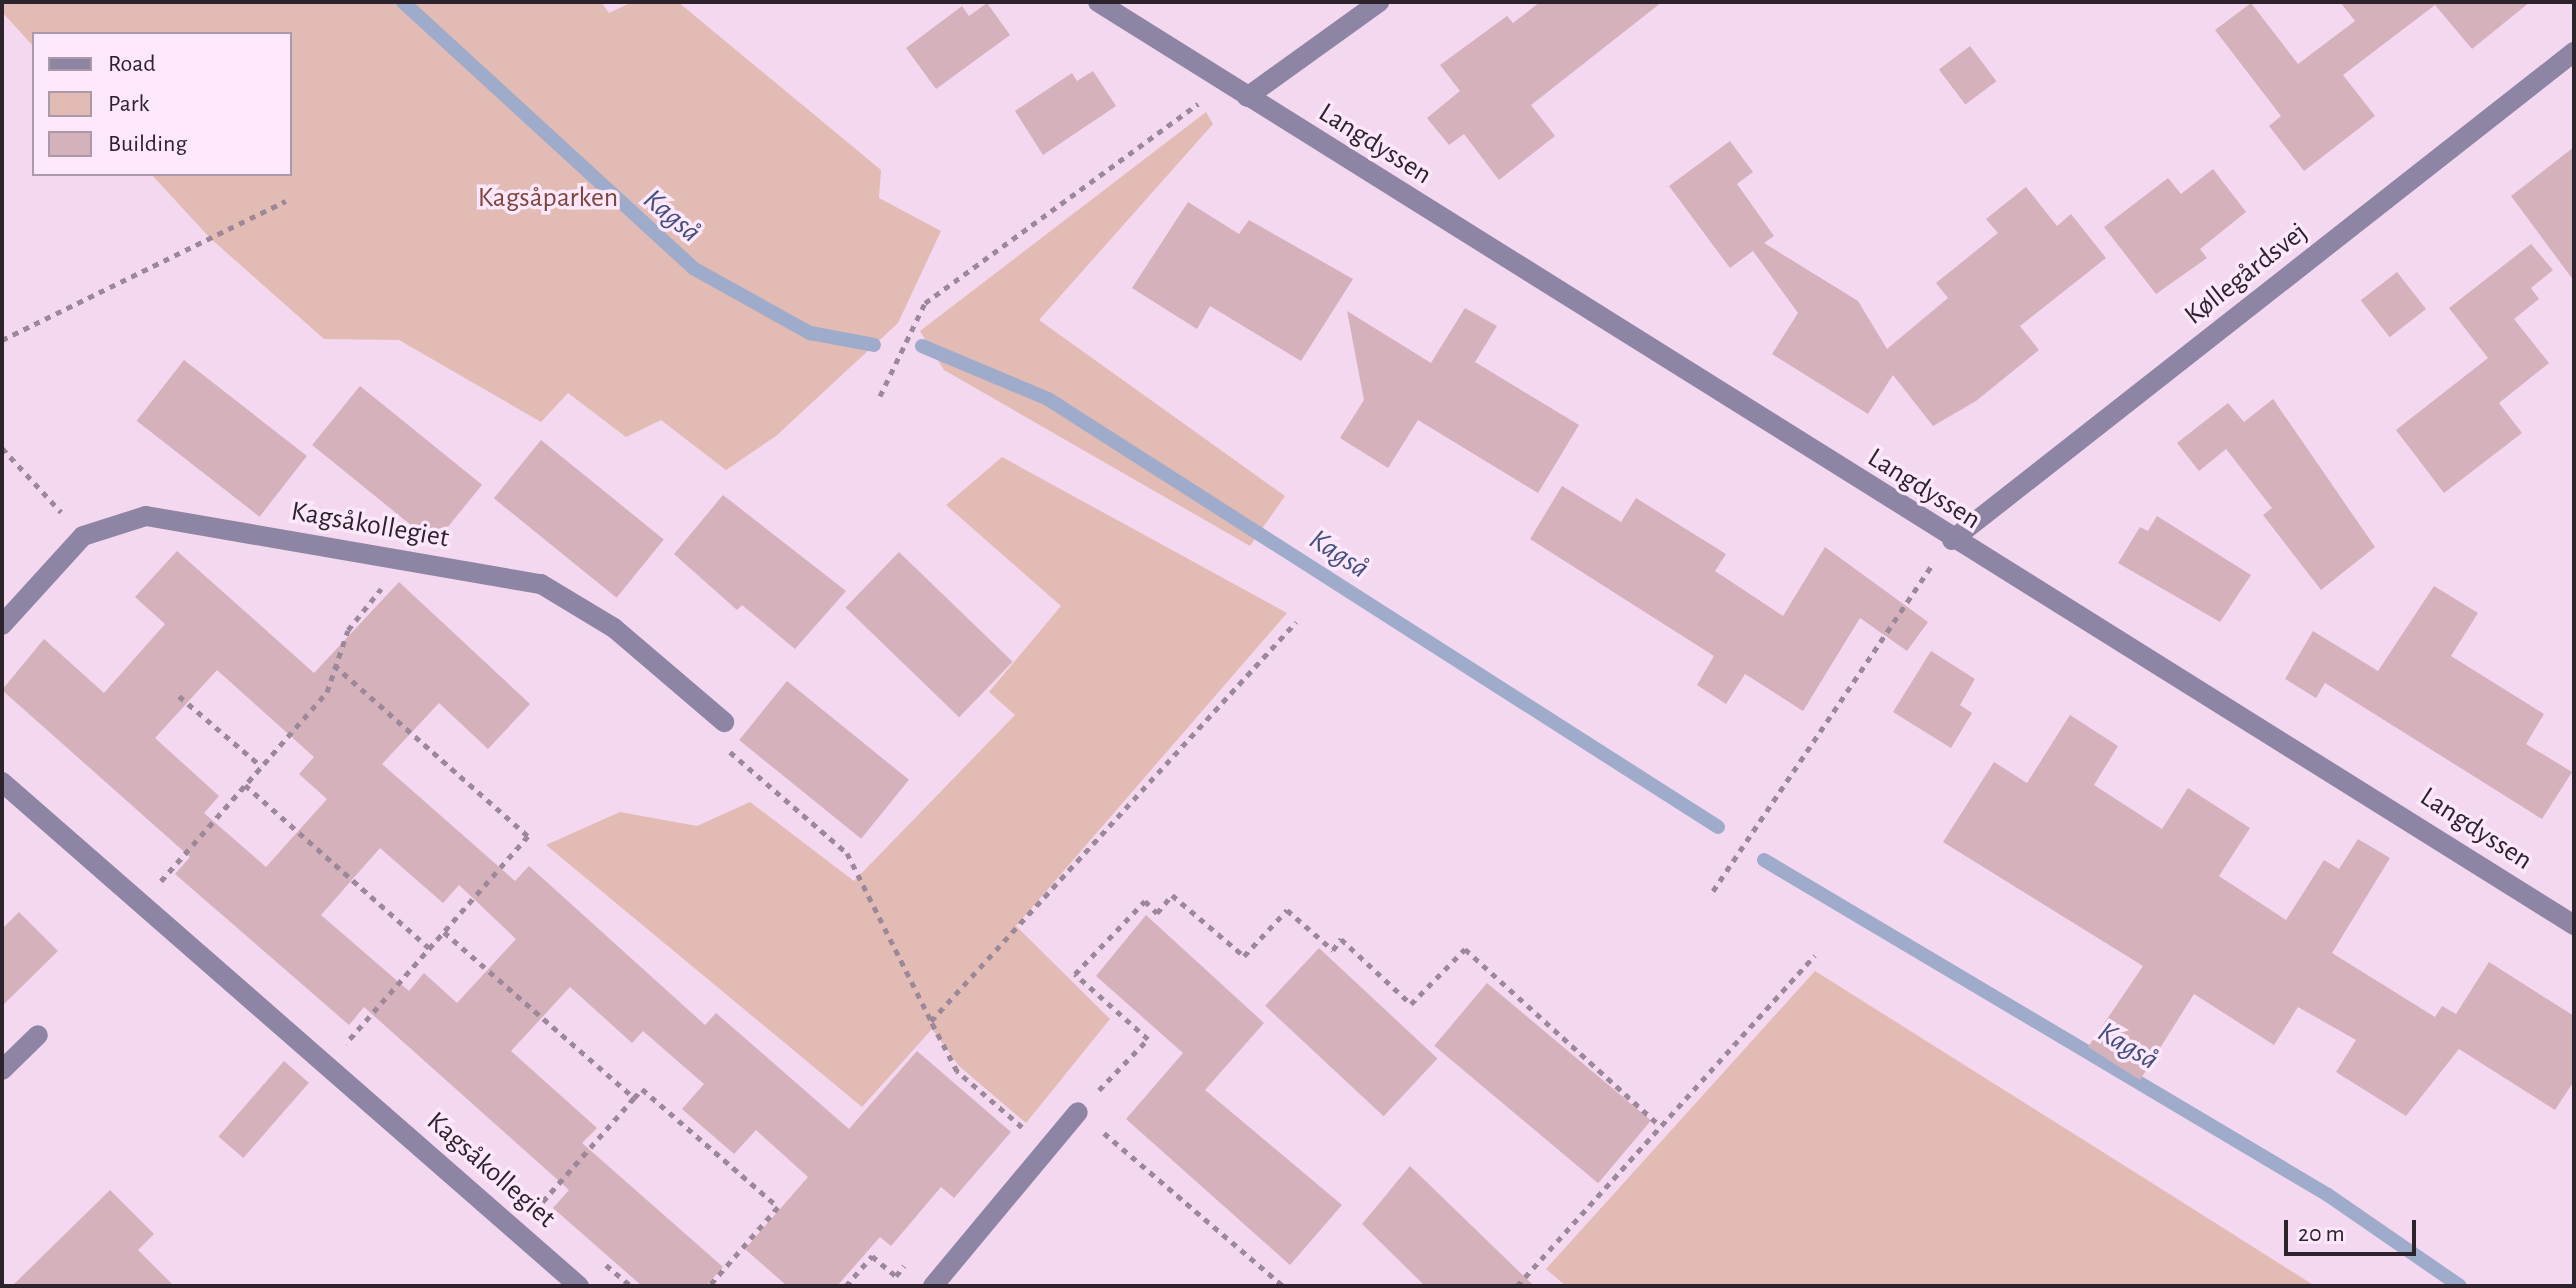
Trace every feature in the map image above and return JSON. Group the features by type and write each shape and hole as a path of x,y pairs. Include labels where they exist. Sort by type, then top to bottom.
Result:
{"street":[{"name":"Langdyssen","path":"1098,2 1952,540 2570,915"},
{"path":"1247,97 1379,2"},
{"name":"Køllegårdsvej","path":"1952,540 2574,52"},
{"name":"Kagsåkollegiet","path":"83,536 146,516 541,584 614,628 724,722"},
{"path":"2,625 83,536"},
{"name":"Kagsåkollegiet","path":"2,782 579,1286"},
{"path":"2,1070 38,1035"},
{"path":"933,1286 1078,1112"}],"path":[{"path":"880,396 925,303 1196,104 1247,97"},
{"path":"2,340 286,201"},
{"path":"2,448 83,536"},
{"path":"1713,891 1880,633 1952,540"},
{"path":"142,903 327,692 348,630 404,560"},
{"path":"931,1021 1296,622"},
{"path":"327,1064 528,836 334,665"},
{"path":"179,696 261,766"},
{"path":"724,722 728,749 847,853 957,1071 1024,1129"},
{"path":"245,785 429,948"},
{"path":"1014,1140 1024,1129 1078,1112 1148,1039 1075,974 1145,901 1157,913 1172,895 1244,956 1287,910 1333,950 1341,939 1411,1004 1465,949 1660,1126"},
{"path":"444,932 634,1098"},
{"path":"1517,1286 1815,955"},
{"path":"518,1230 642,1089 778,1207 709,1286"},
{"path":"1078,1112 1283,1286"},
{"path":"846,1286 872,1256 896,1276 915,1253"}],"green space":[{"name":"Kagsåparken","path":"2,2 601,2 609,13 632,2 678,2 881,170 879,198 941,231 898,323 776,436 726,470 661,420 626,437 568,393 541,422 399,340 324,339 210,238 153,176 292,176 292,32 32,32 32,45 2,12"},
{"path":"1206,112 1213,124 1039,320 1285,496 1250,546 944,370 920,331"},
{"path":"1002,457 1287,613 1016,926 1110,1019 1026,1123 959,1066 932,1029 862,1107 546,845 620,812 697,826 750,802 854,881 1015,715 989,692 1061,606 946,505"},
{"path":"1815,971 2315,1286 1566,1286 1546,1269"}],"building":[{"path":"1540,2 1662,2 1531,105 1555,136 1499,180 1464,134 1449,145 1427,118 1460,91 1440,65 1507,16 1513,23"},
{"path":"2340,2 2530,2 2472,49 2435,5 2343,75 2375,116 2304,171 2269,126 2281,116 2215,30 2251,3 2298,64 2355,21"},
{"path":"987,3 1010,35 936,89 906,48 962,6 969,16"},
{"path":"1970,46 1996,81 1965,105 1939,69"},
{"path":"1093,71 1116,106 1043,155 1015,111 1072,73 1077,81"},
{"path":"1730,141 1753,172 1737,184 1774,236 1764,243 1858,301 1887,349 1948,298 1936,283 1998,233 1986,219 2026,187 2057,226 2071,214 2106,258 2020,326 2039,350 1976,401 1933,426 1893,375 1868,414 1772,354 1798,313 1753,251 1730,268 1669,186"},
{"path":"2574,147 2574,281 2511,196"},
{"path":"2213,169 2246,212 2200,249 2207,258 2156,294 2104,227 2168,178 2181,194"},
{"path":"1188,202 1239,234 1249,220 1353,279 1301,361 1210,306 1197,329 1132,288"},
{"path":"2531,244 2553,270 2531,288 2539,299 2514,319 2549,363 2499,403 2522,433 2444,493 2396,430 2488,358 2449,308"},
{"path":"2397,272 2426,309 2390,337 2361,300"},
{"path":"1465,308 1497,326 1475,362 1579,425 1538,493 1418,420 1388,468 1340,438 1364,400 1347,311 1431,363"},
{"path":"184,360 307,456 260,517 137,421"},
{"path":"360,386 482,485 434,544 312,445"},
{"path":"2273,399 2375,547 2321,590 2263,515 2272,508 2226,449 2199,471 2177,443 2228,403 2244,422"},
{"path":"541,440 664,539 617,598 494,498"},
{"path":"1562,486 1621,522 1636,498 1726,554 1715,571 1783,616 1825,547 1928,622 1907,651 1860,618 1803,711 1745,674 1726,704 1697,685 1714,656 1530,539"},
{"path":"723,495 846,591 795,649 742,605 737,610 674,554"},
{"path":"2157,516 2251,575 2220,622 2118,563 2140,527 2148,531"},
{"path":"177,551 314,673 399,582 530,704 488,749 439,703 382,764 515,881 529,866 705,1025 716,1013 849,1129 917,1051 1011,1132 954,1198 941,1187 891,1246 880,1237 837,1286 787,1286 745,1249 808,1177 756,1130 734,1154 682,1109 704,1084 643,1031 632,1043 570,987 511,1051 597,1128 582,1143 723,1267 706,1286 642,1286 553,1208 569,1190 364,1007 349,1025 175,874 190,857 2,690 44,639 104,693 165,624 135,597","holes":["217,670 314,757 299,774 327,799 266,867 204,813 219,796 155,738","380,848 443,903 459,885 516,939 457,1003 424,973 409,991 321,915"]},
{"path":"899,552 1013,662 959,717 846,607"},
{"path":"2434,586 2478,613 2451,656 2544,714 2526,744 2572,772 2542,819 2325,683 2316,698 2285,679 2313,631 2378,671"},
{"path":"1931,651 1975,679 1960,705 1972,713 1951,748 1893,712"},
{"path":"787,681 909,780 861,839 739,740"},
{"path":"2070,715 2118,746 2094,785 2162,829 2188,788 2250,828 2219,876 2286,920 2324,860 2339,869 2358,839 2390,858 2332,953 2435,1017 2442,1006 2456,1014 2489,962 2574,1016 2574,1081 2555,1110 2459,1049 2406,1116 2336,1072 2356,1040 2298,1007 2274,1045 2194,994 2140,1080 2088,1047 2143,966 1943,842 1994,762 2027,783"},
{"path":"19,912 58,951 2,1006 2,929"},
{"path":"1146,915 1264,1023 1205,1090 1342,1205 1290,1265 1126,1119 1183,1053 1096,976"},
{"path":"1319,948 1437,1058 1384,1116 1265,1006"},
{"path":"1487,983 1651,1121 1598,1183 1434,1046"},
{"path":"284,1061 309,1083 243,1158 218,1136"},
{"path":"1410,1166 1534,1286 1425,1286 1362,1224"},
{"path":"110,1190 154,1234 138,1250 174,1286 12,1286"}],"waterway":[{"name":"Kagså","path":"403,2 693,268 810,333 874,345"},
{"name":"Kagså","path":"922,346 1048,399 1718,827"},
{"name":"Kagså","path":"1764,860 2328,1195 2460,1286"}]}
